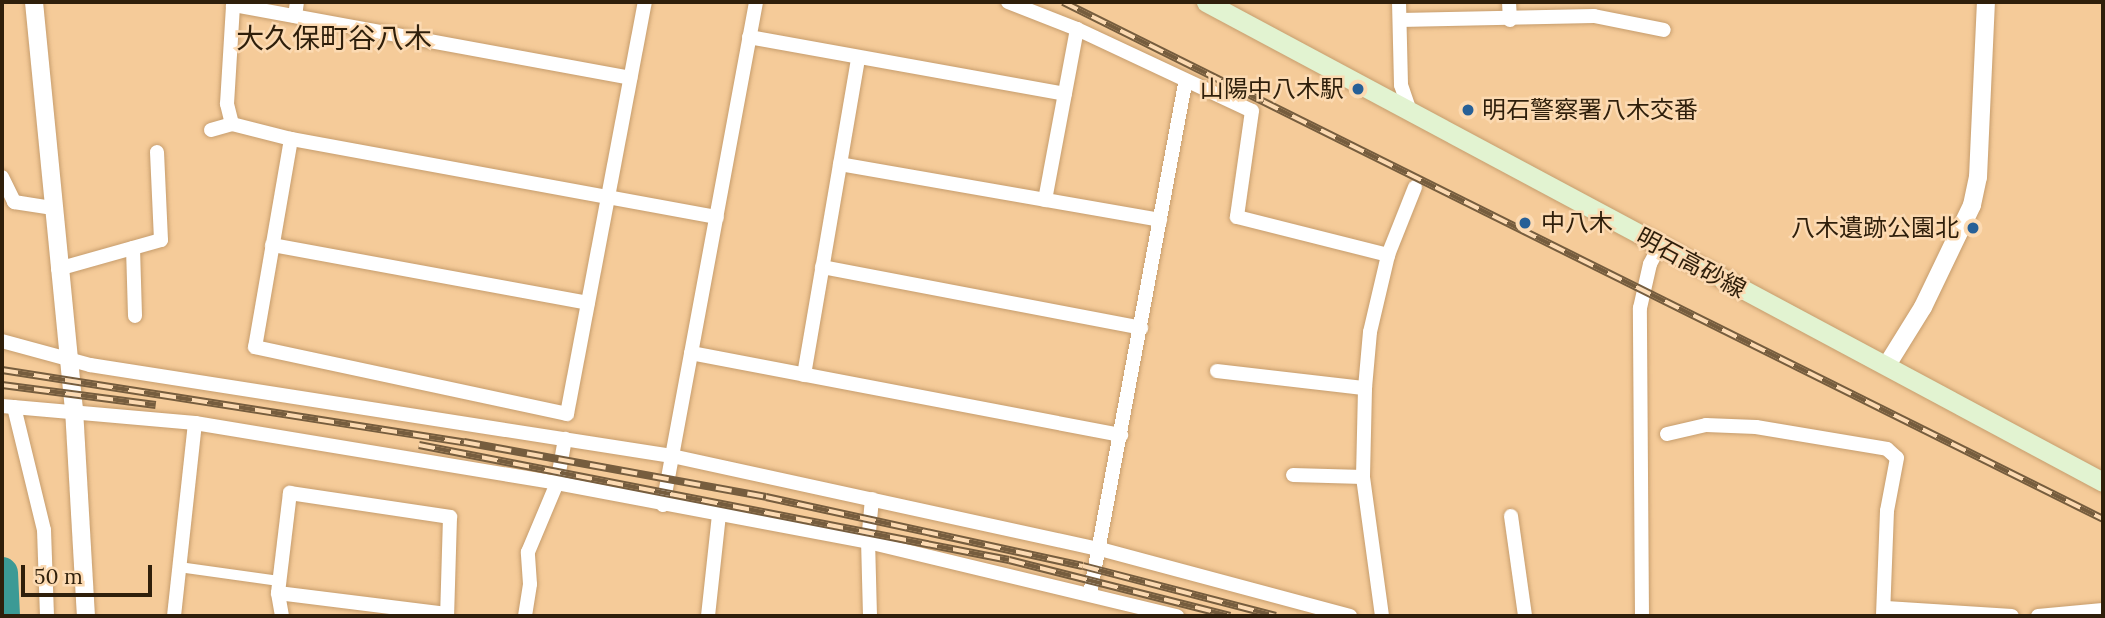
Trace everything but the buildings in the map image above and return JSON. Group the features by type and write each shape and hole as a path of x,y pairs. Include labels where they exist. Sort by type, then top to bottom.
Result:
{"main road":[{"name":"明石高砂線","path":"1206,2 1659,247 1887,365 2103,482"}],"street":[{"path":"34,2 66,359 74,409 86,616"},
{"path":"291,139 254,347 567,414 645,2"},
{"path":"663,505 756,2"},
{"path":"1008,2 1077,29 1185,84 1252,111 1237,217 1388,255"},
{"path":"1399,2 1401,85 1410,111"},
{"path":"1509,2 1510,20"},
{"path":"1887,365 1923,307 1972,205 1979,177 1986,2"},
{"path":"232,124 227,104 233,5 296,9 630,78"},
{"path":"1400,20 1510,20 1594,16 1664,30"},
{"path":"1045,200 1077,29"},
{"path":"749,37 858,59 1065,94"},
{"path":"804,374 858,59"},
{"path":"1090,594 1185,84"},
{"path":"211,130 232,124 291,139 717,217"},
{"path":"58,269 161,240 157,152"},
{"path":"840,164 1160,220"},
{"path":"2,177 14,202 52,208"},
{"path":"1382,616 1363,477 1365,388 1370,332 1388,255 1415,187"},
{"path":"272,245 588,303"},
{"path":"1642,616 1640,308 1650,264 1659,247"},
{"path":"133,248 135,316"},
{"path":"822,267 1141,328"},
{"path":"2,341 66,359 671,456 1100,549 1350,616"},
{"path":"691,353 1121,435"},
{"path":"1217,371 1365,388"},
{"path":"47,616 44,530 8,407 74,409 195,423 557,483 868,542 1177,616"},
{"path":"174,616 195,423"},
{"path":"1667,435 1706,425 1756,427 1887,449 1897,458 1887,511 1884,612 2012,616"},
{"path":"525,616 530,584 528,552 557,483 565,439"},
{"path":"1293,475 1363,477"},
{"path":"179,567 279,587 447,615 450,517 290,493 279,587 282,616"},
{"path":"870,616 868,542 872,499"},
{"path":"708,616 719,515"},
{"path":"1511,516 1525,616"},
{"path":"2038,616 2103,610"}],"waterway":[{"path":"2,573 4,616"}],"railway":[{"path":"1063,2 2103,519"},
{"path":"2,370 464,442 766,497 1083,566 1276,616"},
{"path":"2,385 156,405"},
{"path":"419,445 1009,560 1230,616"}],"place":[{"name":"山陽中八木駅","path":"1358,89"},
{"name":"明石警察署八木交番","path":"1468,110"},
{"name":"中八木","path":"1525,223"},
{"name":"八木遺跡公園北","path":"1973,228"}],"district":[{"name":"大久保町谷八木","path":"334,38"}]}
